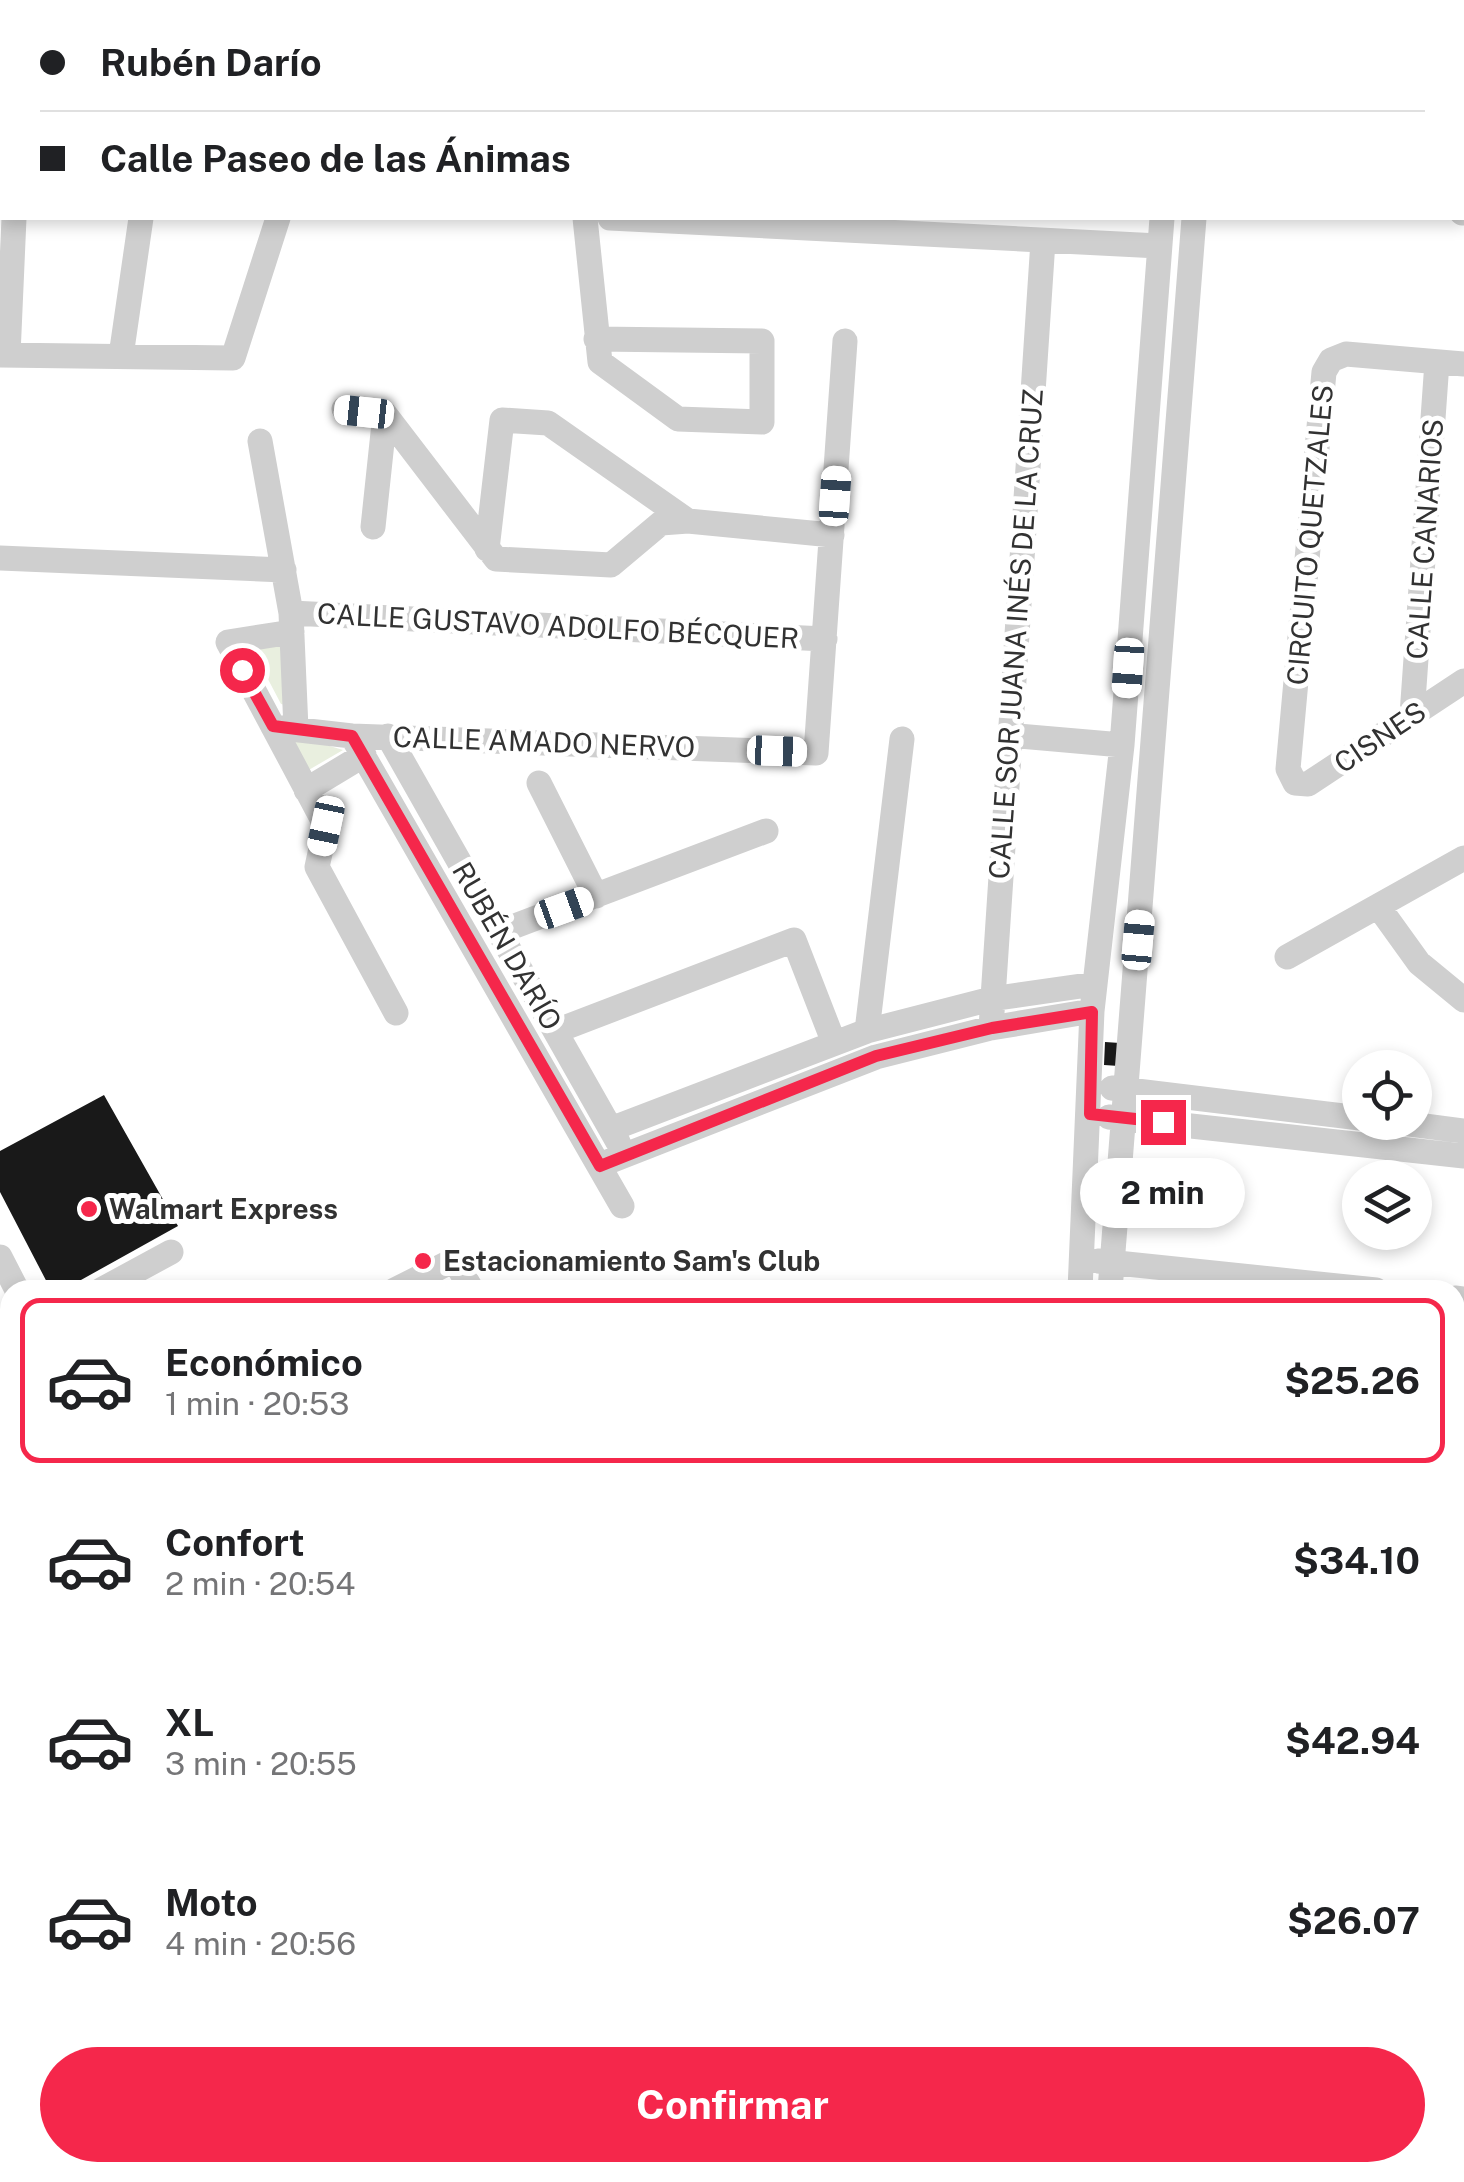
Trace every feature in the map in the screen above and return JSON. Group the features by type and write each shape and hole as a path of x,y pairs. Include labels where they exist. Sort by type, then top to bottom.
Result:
{"street":[{"path":"14,220 4,355 233,358 277,220"},
{"path":"121,356 141,220"},
{"path":"585,220 596,339 600,362 678,419 762,422 762,341 596,339"},
{"path":"648,220 1159,246"},
{"path":"1080,1280 1092,1012 1122,745 1162,220"},
{"path":"1111,1280 1194,220"},
{"name":"CALLE SOR JUANA INÉS DE LA CRUZ","path":"992,1028 1043,241"},
{"path":"825,639 845,341"},
{"name":"CIRCUITO QUETZALES","path":"1295,784 1288,769 1324,372 1331,360 1346,354 1464,364"},
{"name":"CALLE CANARIOS","path":"1412,715 1438,362"},
{"path":"344,409 385,414 496,559 611,564 661,523 688,521 832,535"},
{"path":"373,527 385,414"},
{"path":"486,549 502,420 548,424 688,521"},
{"path":"260,441 292,622 284,728"},
{"path":"0,558 284,570"},
{"path":"292,622 228,642 284,728 306,790 326,826 316,867 396,1013"},
{"name":"CALLE GUSTAVO ADOLFO BÉCQUER","path":"292,622 825,639"},
{"name":"CALLE AMADO NERVO","path":"284,728 358,746 388,736 816,753 825,639"},
{"name":"CISNES","path":"1295,784 1308,784 1464,681"},
{"path":"1008,735 1122,745"},
{"name":"RUBÉN DARÍO","path":"388,736 626,1155"},
{"path":"867,1031 902,739"},
{"path":"306,790 358,746"},
{"name":"RUBÉN DARÍO","path":"358,746 622,1206"},
{"path":"539,784 596,896"},
{"path":"1118,787 1149,790"},
{"path":"499,932 766,831"},
{"path":"1287,957 1464,858"},
{"path":"1378,906 1419,963 1464,1000"},
{"path":"556,1031 794,940 834,1043"},
{"path":"611,1128 867,1031 991,999 1095,984"},
{"path":"600,1166 876,1056 992,1028 1092,1012"},
{"path":"1091,1087 1342,1116"},
{"path":"1090,1114 1464,1156"},
{"path":"1432,1127 1464,1131"},
{"path":"119,1280 171,1252"},
{"path":"0,1257 12,1280"},
{"path":"1081,1259 1278,1280"},
{"path":"415,1280 454,1260 466,1280"}],"green space":[{"path":"286,637 292,706 281,704 248,641"},
{"path":"290,734 343,750 307,771"}],"building":[{"path":"1105,1042 1120,1043 1119,1066 1104,1065"},
{"name":"Walmart Express","path":"104,1095 178,1226 81,1280 46,1280 0,1192 0,1151"}],"place":[{"name":"Walmart Express","path":"89,1209"},
{"name":"Estacionamiento Sam's Club","path":"423,1261"}],"route":[{"path":"242,670 273,726 352,736 600,1166 876,1056 992,1028 1092,1012 1090,1114 1163,1122"}]}
